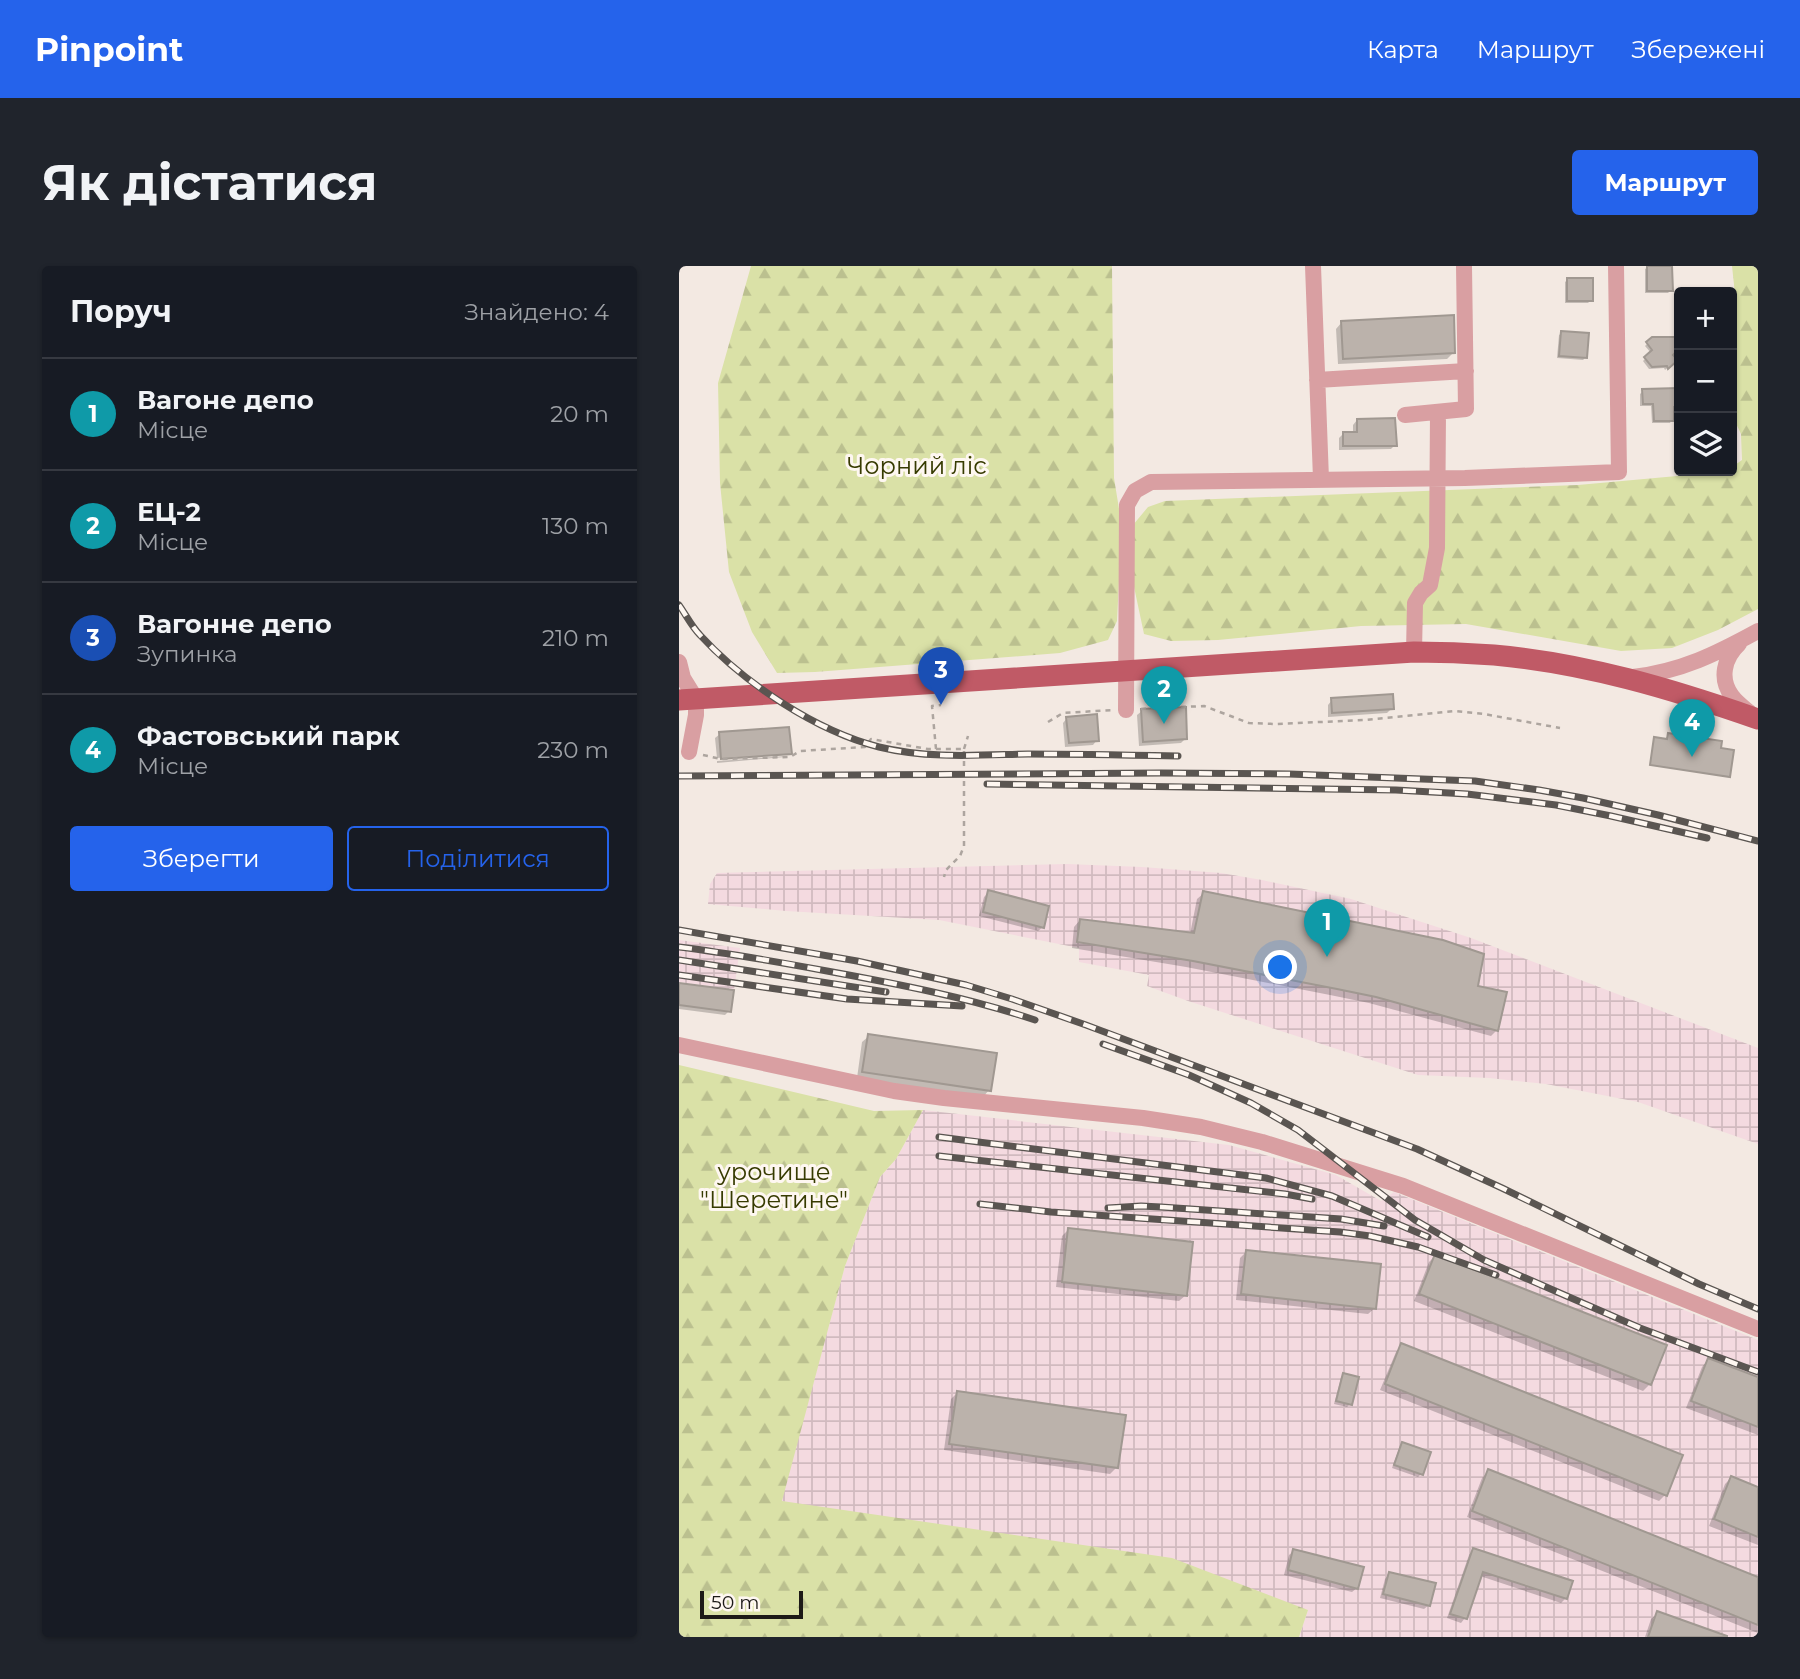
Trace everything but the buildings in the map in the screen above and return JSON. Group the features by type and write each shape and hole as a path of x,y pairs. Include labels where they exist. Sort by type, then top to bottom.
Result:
{"main road":[{"path":"687,699 1414,652 1505,656 1562,665 1625,678 1757,719"}],"street":[{"path":"1313,266 1321,479"},
{"path":"1405,415 1466,409 1464,266"},
{"path":"1126,710 1127,505 1135,491 1151,482 1438,478 1619,472 1616,266"},
{"path":"1317,380 1466,371"},
{"path":"1414,652 1415,603 1430,584 1437,548 1438,413"},
{"path":"1625,678 1702,660 1752,635"},
{"path":"1752,635 1732,650 1724,673 1726,687 1733,698 1757,719"},
{"path":"679,662 687,699 696,715 689,752"},
{"path":"679,1045 894,1091 1143,1118 1201,1127 1262,1142 1403,1186 1758,1329"}],"path":[{"path":"936,749 932,706 941,705"},
{"path":"1048,722 1063,713 1204,706 1249,723 1365,720 1455,711 1559,728"},
{"path":"944,877 946,870 960,856 964,846 964,749 968,736"},
{"path":"689,752 721,759 790,757 800,751 865,747 871,739 936,749 964,749"}],"shaded area":[{"path":"1067,864 1221,873 1351,899 1471,938 1758,1048 1758,1144 1638,1102 1546,1084 1418,1075 1147,986 1149,975 1079,962 1079,948 939,920 708,904 710,884 717,873"},
{"path":"679,940 740,948 734,990 679,982"},
{"path":"923,1110 1229,1145 1336,1175 1381,1201 1394,1192 1758,1340 1758,1637 1299,1637 1308,1610 781,1501 845,1266 880,1177 896,1159"}],"green space":[{"name":"Чорний ліс","path":"751,266 1112,266 1114,478 1122,527 1133,525 1148,507 1165,501 1578,485 1677,476 1737,476 1737,464 1742,460 1741,434 1737,426 1737,287 1734,287 1732,266 1758,266 1758,609 1718,630 1672,648 1621,651 1466,624 1361,626 1218,640 1171,641 1144,634 1133,582 1119,581 1117,621 1108,640 1060,653 777,673 752,632 729,572 720,483 718,383"},
{"name":"урочище \"Шеретине\"","path":"679,1065 874,1111 923,1110 896,1159 880,1177 845,1266 782,1501 1172,1558 1308,1610 1299,1637 679,1637"}],"railway":[{"path":"679,605 700,635 759,687 806,717 855,740 897,751 953,755 1178,756"},
{"path":"679,776 1161,773 1289,774 1475,781 1583,798 1758,841"},
{"path":"987,784 1396,790 1467,794 1556,805 1707,838"},
{"path":"679,930 857,961 966,985 1012,999 1417,1149 1699,1284 1758,1309"},
{"path":"679,947 906,986 983,1004 1035,1020"},
{"path":"679,960 886,992"},
{"path":"679,975 847,999 962,1006"},
{"path":"1103,1044 1189,1075 1251,1103 1298,1130 1415,1220 1484,1260 1640,1328 1758,1372"},
{"path":"939,1137 1266,1178 1332,1196 1428,1237"},
{"path":"939,1156 1312,1199"},
{"path":"980,1204 1051,1212 1370,1236 1418,1247 1496,1275"},
{"path":"1108,1208 1161,1207 1341,1219 1384,1226"}],"place":[{"name":"Вагонне депо","path":"941,705"},
{"name":"ЕЦ-2","path":"1164,724"},
{"name":"Фастовський парк","path":"1692,757"},
{"name":"Вагоне депо","path":"1327,957"}]}
